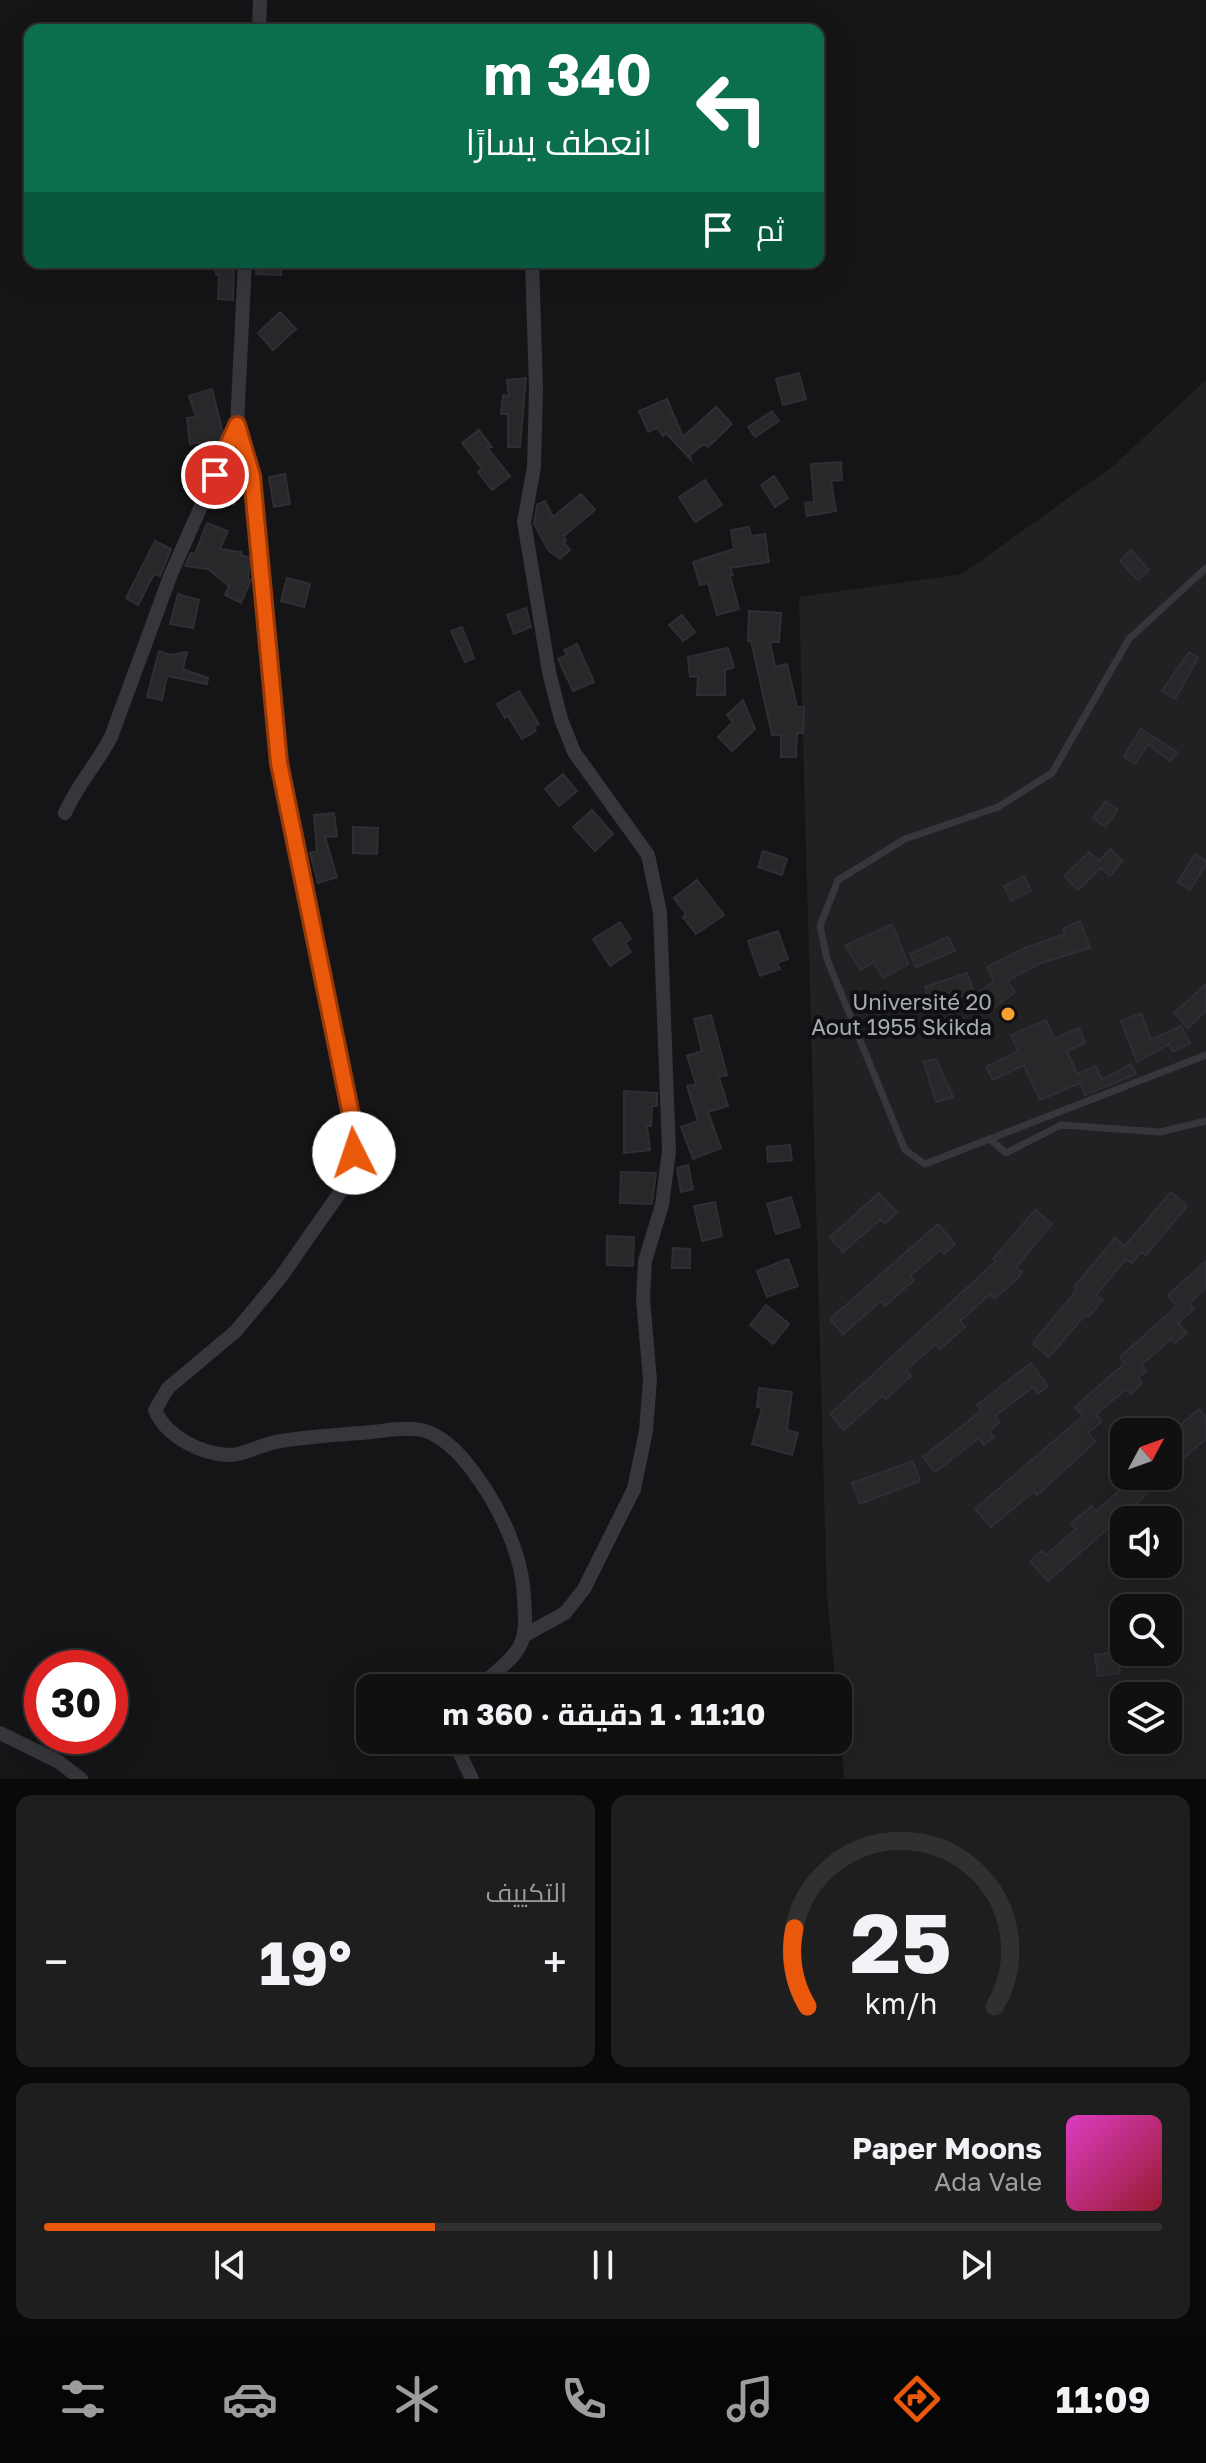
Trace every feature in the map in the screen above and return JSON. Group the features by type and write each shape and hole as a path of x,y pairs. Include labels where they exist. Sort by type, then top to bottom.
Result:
{"street":[{"path":"259,24 260,0"},
{"path":"245,268 237,425 252,476 279,763 350,1110 354,1153 341,1191 280,1278 236,1331 168,1388 155,1410 161,1424 180,1439 203,1449 230,1455 274,1442 398,1429 430,1432 451,1446 472,1468 498,1509 522,1575 527,1634"},
{"path":"494,1674 516,1654 527,1634 565,1613 584,1589 634,1489 646,1431 650,1380 643,1299 645,1261 662,1205 669,1151 660,912 648,855 574,752 561,719 549,672 524,522 534,467 536,389 532,268"},
{"path":"65,813 75,789 111,737 171,574 237,425"},
{"path":"0,1733 59,1762 81,1779"},
{"path":"461,1754 472,1779"}],"lane":[{"path":"1206,568 1129,639 1052,773 998,807 905,839 838,880 820,926 827,959 905,1150 925,1164 1206,1055"},
{"path":"990,1139 1006,1153 1061,1125 1160,1132 1206,1121"}],"shaded area":[{"name":"Université 20 Aout 1955 Skikda","path":"1206,380 1206,1779 844,1779 842,1754 852,1754 852,1674 835,1674 827,1598 799,597 962,574 1113,466"}],"building":[{"path":"215,268 234,268 233,300 218,299 219,275 216,275"},
{"path":"256,268 281,268 281,275 256,274"},
{"path":"280,312 296,329 273,350 258,333"},
{"path":"799,373 806,399 783,405 776,379"},
{"path":"526,378 520,447 508,447 508,414 501,414 503,395 509,396 507,380"},
{"path":"212,389 223,433 219,441 190,444 187,418 196,417 189,396"},
{"path":"667,399 683,437 716,407 732,424 708,447 704,444 690,455 691,460 666,433 663,436 657,428 648,432 639,411"},
{"path":"772,411 779,421 755,437 748,427"},
{"path":"479,430 492,447 487,447 510,476 492,490 478,472 482,469 462,443"},
{"path":"841,462 842,480 831,481 836,511 807,516 805,503 814,502 811,464"},
{"path":"285,474 290,504 274,507 269,477"},
{"path":"225,476 241,480 234,505 215,499"},
{"path":"774,476 788,498 775,507 761,485"},
{"path":"705,480 722,505 695,522 679,497"},
{"path":"581,494 595,510 564,536 564,543 570,550 560,559 549,551 534,524 537,505 545,501 553,517"},
{"path":"207,523 228,531 220,549 241,552 241,555 250,558 248,579 251,580 241,603 225,595 229,586 208,569 185,566 191,553 195,554"},
{"path":"749,527 751,536 765,534 769,562 730,568 739,609 717,615 708,583 700,585 693,562 734,549 731,530"},
{"path":"155,541 171,549 160,576 154,574 138,605 126,598"},
{"path":"1131,550 1149,570 1138,580 1120,561"},
{"path":"287,578 310,584 304,607 281,601"},
{"path":"178,594 199,600 193,628 170,624"},
{"path":"526,608 531,627 514,634 507,615"},
{"path":"749,611 781,613 779,642 770,642 775,667 787,664 797,707 804,707 803,733 797,733 796,757 781,757 781,735 772,735 751,641 748,641"},
{"path":"682,615 695,632 683,641 669,625"},
{"path":"462,627 474,658 465,662 451,631"},
{"path":"577,644 594,682 573,691 558,659 567,655 564,650"},
{"path":"728,648 734,667 725,670 725,695 697,695 698,676 690,677 688,657"},
{"path":"159,651 170,655 187,652 183,669 208,678 207,684 167,676 162,700 147,697"},
{"path":"1189,652 1198,658 1175,699 1162,691"},
{"path":"519,691 539,724 533,727 536,731 522,739 497,704"},
{"path":"743,700 755,729 732,751 718,737 733,722 727,715"},
{"path":"1141,729 1177,752 1170,761 1148,744 1135,764 1124,756"},
{"path":"563,774 577,791 559,806 545,789"},
{"path":"1106,801 1118,810 1105,827 1093,818"},
{"path":"592,810 613,834 595,851 573,827"},
{"path":"334,813 337,836 325,837 337,877 318,883 310,853 317,851 314,815"},
{"path":"353,827 378,828 377,854 353,853"},
{"path":"1110,849 1123,861 1110,876 1101,868 1078,890 1064,876 1089,852 1099,861"},
{"path":"763,851 787,859 782,875 758,867"},
{"path":"1195,854 1206,864 1190,890 1178,882"},
{"path":"1024,876 1031,891 1011,901 1004,886"},
{"path":"697,880 724,915 696,934 674,898"},
{"path":"1080,921 1090,948 1041,963 1007,981 1015,992 988,1012 983,1005 970,1010 967,1001 994,981 987,967 1025,948 1065,934 1063,929"},
{"path":"620,922 631,939 625,943 631,952 610,966 593,939"},
{"path":"892,924 908,964 883,978 874,962 861,970 845,946"},
{"path":"778,931 788,959 777,963 780,969 760,976 748,941"},
{"path":"948,937 955,951 916,967 910,954"},
{"path":"967,973 974,993 932,1007 925,987"},
{"path":"1206,984 1206,1011 1188,1028 1174,1013"},
{"path":"1141,1013 1151,1040 1181,1026 1190,1043 1173,1052 1169,1044 1137,1062 1121,1021"},
{"path":"711,1015 727,1075 719,1077 728,1106 708,1112 721,1148 693,1159 681,1127 698,1121 687,1086 696,1084 687,1056 702,1051 694,1019"},
{"path":"1046,1020 1054,1039 1079,1028 1085,1043 1067,1051 1077,1074 1096,1066 1102,1080 1131,1064 1136,1074 1085,1095 1080,1083 1040,1100 1024,1065 993,1080 986,1067 1018,1051 1011,1035"},
{"path":"936,1059 953,1097 936,1102 924,1062"},
{"path":"624,1091 657,1093 657,1106 652,1106 651,1126 647,1126 650,1150 624,1153"},
{"path":"790,1145 792,1160 768,1162 767,1147"},
{"path":"688,1165 693,1189 681,1192 677,1168"},
{"path":"621,1172 656,1173 652,1204 620,1203"},
{"path":"1171,1192 1187,1206 1146,1255 1141,1252 1132,1263 1126,1259 1096,1295 1103,1300 1088,1317 1085,1315 1049,1357 1034,1345 1034,1341 1077,1290 1074,1287 1115,1238 1125,1246"},
{"path":"879,1193 897,1213 885,1223 881,1219 843,1252 830,1237"},
{"path":"791,1197 800,1227 776,1234 767,1204"},
{"path":"715,1202 722,1236 702,1241 694,1206"},
{"path":"1035,1210 1052,1224 1016,1267 1022,1272 1017,1279 994,1299 990,1294 960,1321 965,1327 940,1349 936,1344 906,1370 911,1376 886,1399 883,1395 844,1430 830,1414 996,1261 993,1259"},
{"path":"938,1224 955,1244 944,1254 940,1250 910,1276 914,1280 885,1306 881,1301 843,1334 830,1319"},
{"path":"607,1236 634,1237 633,1266 607,1265"},
{"path":"673,1248 690,1249 690,1268 672,1268"},
{"path":"788,1259 798,1286 767,1297 757,1271"},
{"path":"1206,1261 1206,1288 1189,1303 1194,1309 1178,1323 1187,1333 1175,1343 1171,1339 1141,1365 1146,1371 1138,1378 1142,1383 1131,1394 1126,1389 1096,1415 1102,1421 1088,1433 1095,1442 1037,1495 1034,1491 991,1527 975,1509 1083,1416 1075,1407 1125,1363 1120,1357 1177,1306 1168,1295"},
{"path":"766,1305 789,1324 773,1344 750,1325"},
{"path":"1031,1363 1048,1386 1038,1394 1033,1387 995,1416 1000,1422 989,1431 994,1437 984,1445 979,1438 935,1472 923,1457 981,1411 977,1405"},
{"path":"759,1388 792,1392 787,1430 798,1433 792,1455 752,1444 762,1408 757,1407"},
{"path":"1199,1409 1206,1418 1206,1439 1182,1459 1183,1432 1182,1424"},
{"path":"913,1461 920,1481 860,1504 852,1483"},
{"path":"1120,1490 1146,1490 1147,1494 1133,1506 1110,1506 1110,1527 1048,1581 1030,1561 1042,1551 1046,1555 1076,1529 1071,1523 1092,1506 1096,1511"},
{"path":"1110,1653 1110,1666 1119,1666 1120,1673 1098,1676 1095,1655"}],"place":[{"name":"Université 20 Aout 1955 Skikda","path":"1008,1014"}],"route":[{"path":"215,475 237,425 252,476 279,763 350,1110 354,1153"}]}
